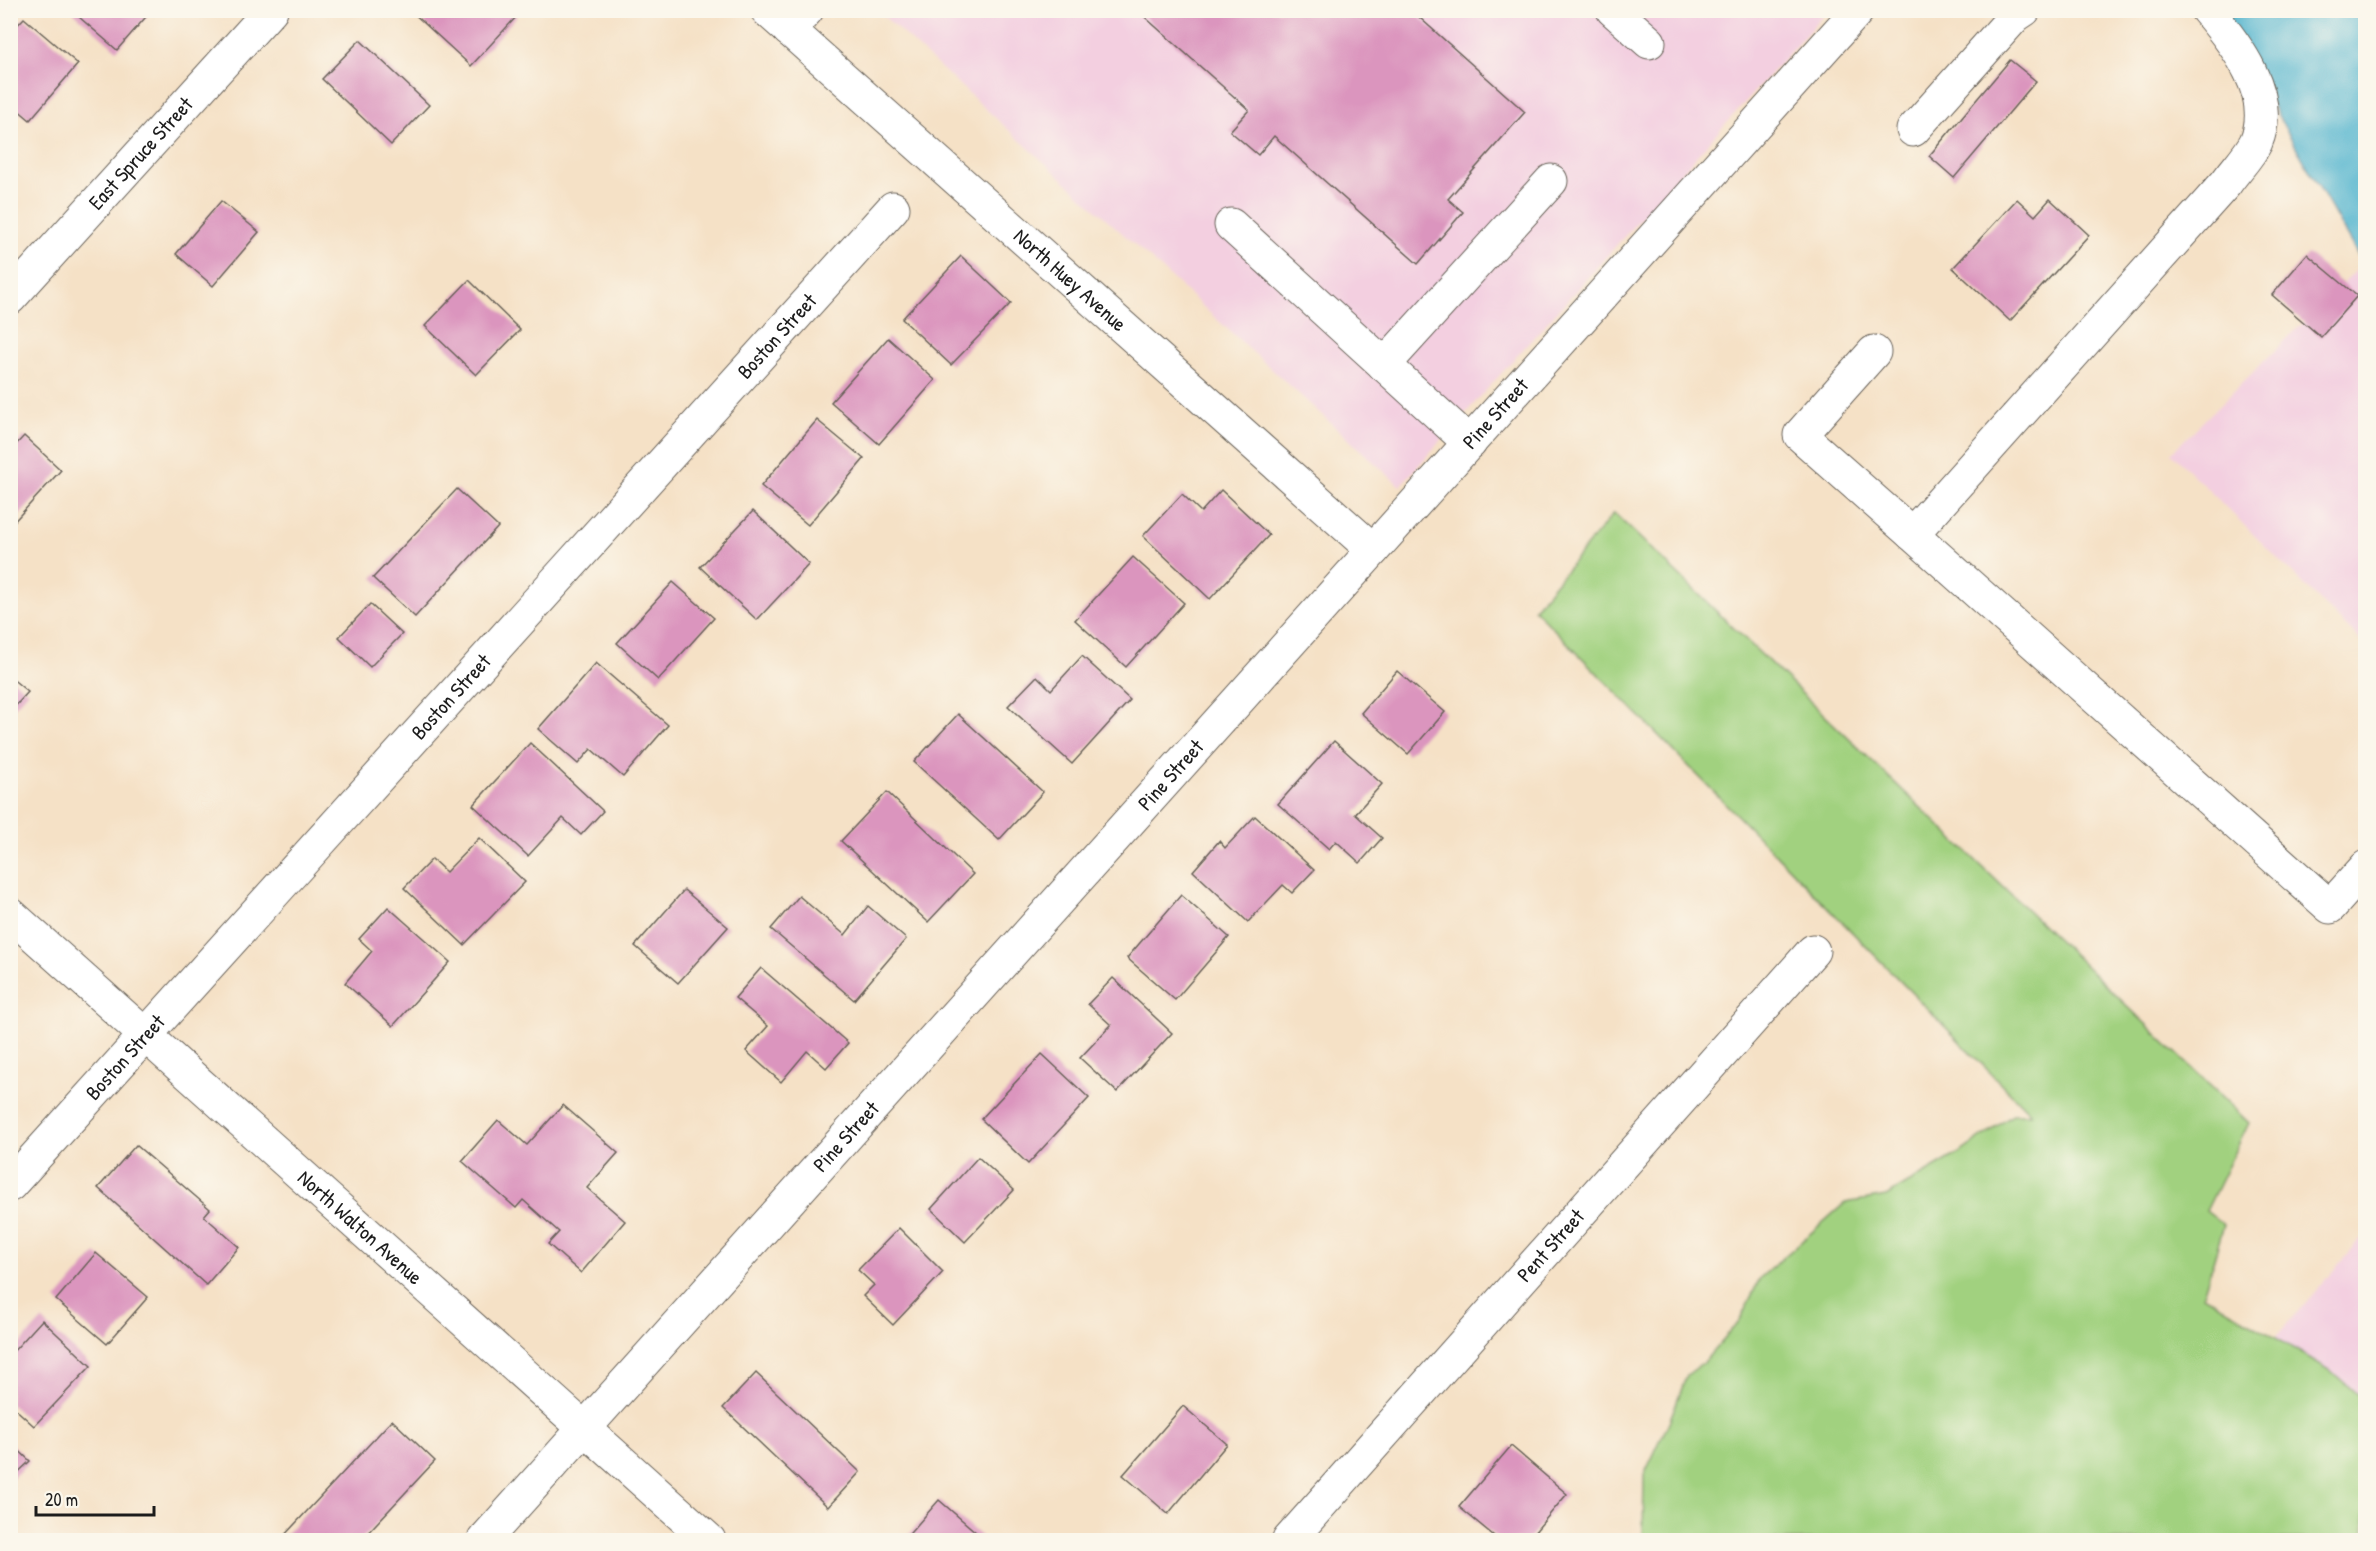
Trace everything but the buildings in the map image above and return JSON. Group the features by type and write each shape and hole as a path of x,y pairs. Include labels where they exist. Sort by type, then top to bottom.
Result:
{"street":[{"name":"East Spruce Street","path":"10,298 272,10"},
{"path":"1613,10 1649,42"},
{"name":"Pine Street","path":"484,1540 1858,10"},
{"path":"1913,130 2015,16 2024,10"},
{"path":"1912,534 2226,183 2256,142 2263,112 2251,75 2231,38 2207,10"},
{"name":"North Huey Avenue","path":"788,17 1373,550"},
{"path":"1384,365 1551,181"},
{"name":"Boston Street","path":"10,1185 892,208"},
{"path":"1231,225 1470,443"},
{"path":"1874,352 1800,435 2330,907 2366,867"},
{"name":"North Walton Avenue","path":"10,914 709,1540"},
{"name":"Pent Street","path":"1288,1540 1813,951"}],"shaded area":[{"path":"878,11 1827,11 1400,486"},
{"path":"2365,262 2365,645 2171,453"},
{"path":"2365,1234 2365,1401 2330,1370 2275,1338"}],"green space":[{"path":"1614,513 2249,1123 2206,1211 2224,1225 2203,1295 2330,1370 2365,1401 2365,1540 1643,1540 1644,1475 1669,1422 1687,1375 1703,1363 1740,1320 1760,1278 1845,1203 1886,1196 1961,1152 2014,1114 2031,1114 1534,609"}],"water":[{"path":"2215,11 2365,11 2366,262 2363,264 2237,44"}]}
